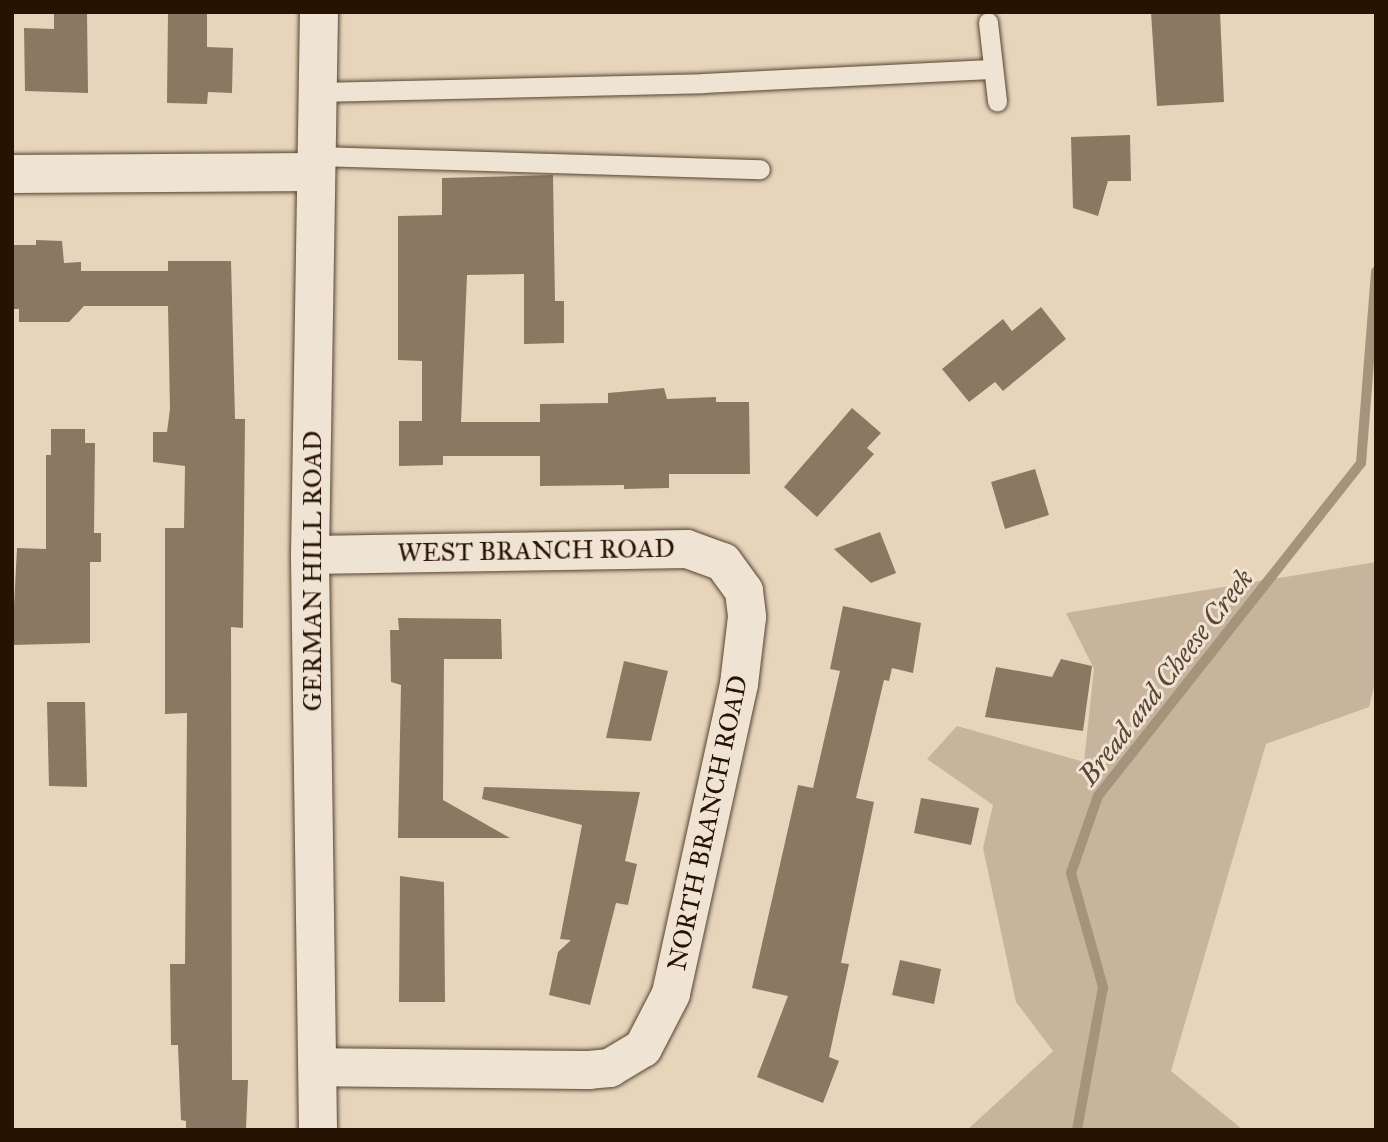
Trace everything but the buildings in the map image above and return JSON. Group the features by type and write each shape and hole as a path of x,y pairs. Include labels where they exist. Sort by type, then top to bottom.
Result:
{"street":[{"name":"GERMAN HILL ROAD","path":"318,1130 310,555 319,12"},
{"path":"12,174 316,164"},
{"name":"WEST BRANCH ROAD","path":"310,555 687,549 723,562 744,591"},
{"name":"NORTH BRANCH ROAD","path":"318,1068 589,1070 610,1068 643,1048 671,994 727,738 745,642 744,591"}],"lane":[{"path":"988,22 991,69 997,101"},
{"path":"317,92 703,83 991,69"},
{"path":"316,164 760,169"}],"shaded area":[{"path":"1376,562 1376,679 1369,707 1266,744 1171,1071 1243,1130 967,1130 1053,1051 1016,1002 983,848 993,805 927,759 957,726 1084,762 1094,669 1066,613"}],"waterway":[{"name":"Bread and Cheese Creek","path":"1077,1130 1103,987 1071,873 1098,796 1361,463 1376,272"}]}
